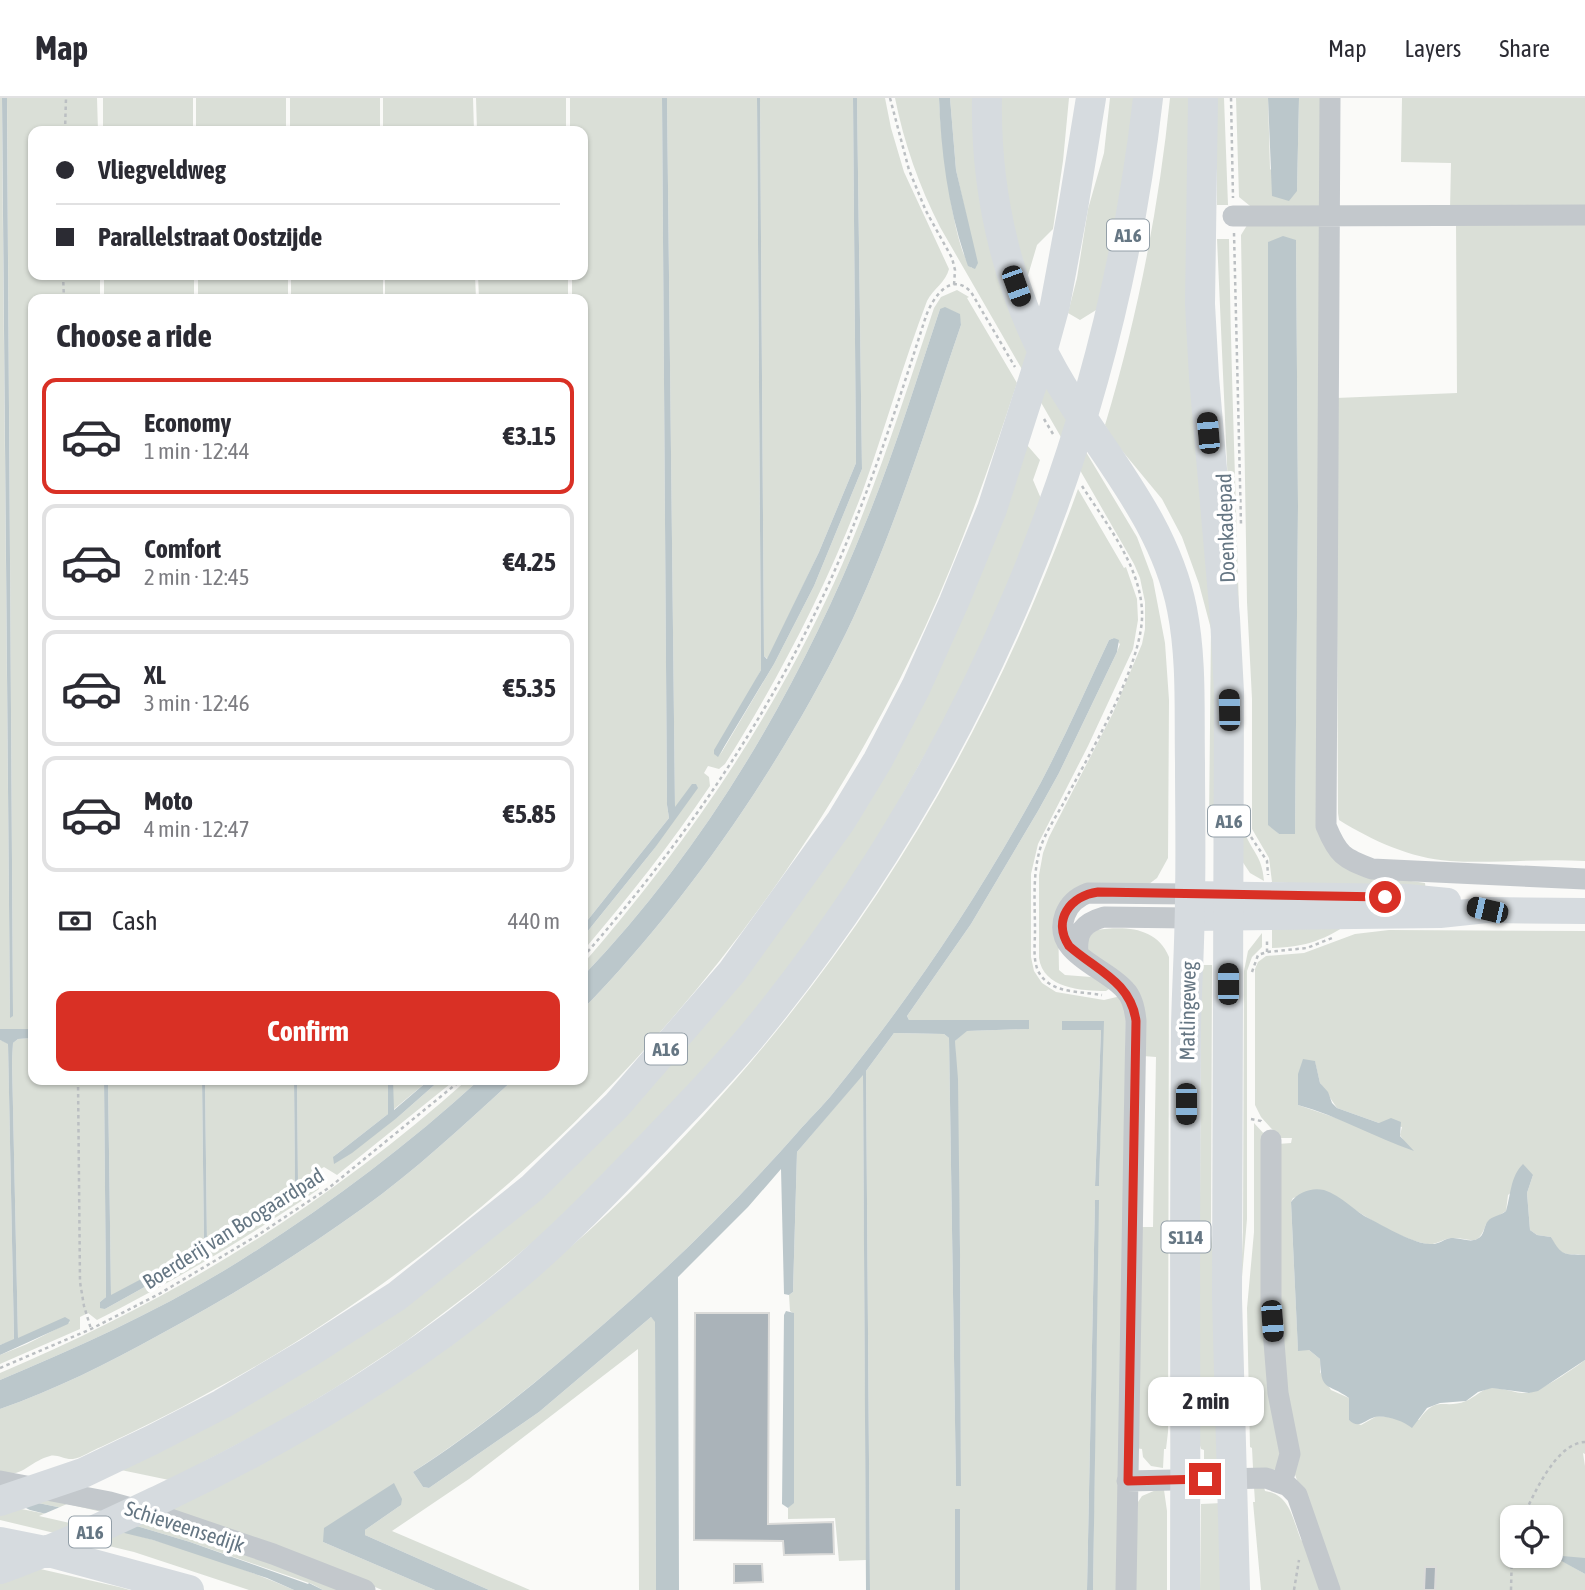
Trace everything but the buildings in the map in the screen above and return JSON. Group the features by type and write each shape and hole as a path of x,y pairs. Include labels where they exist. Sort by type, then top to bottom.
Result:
{"highway":[{"name":"A16","path":"987,98 986,128 991,181 1011,271 1021,300 1060,383 1137,499 1159,538 1179,593 1189,674 1190,906"},
{"name":"A16","path":"0,1501 83,1472 222,1404 397,1296 532,1188 617,1105 732,972 841,821 878,760 916,687 954,602 992,509 1055,305 1091,98"},
{"name":"A16","path":"2,1559 174,1493 231,1466 332,1409 440,1334 517,1275 572,1227 754,1034 814,956 903,823 974,692 1021,593 1097,371 1125,249 1142,157 1149,98"},
{"name":"A16","path":"1203,98 1200,304 1203,377 1226,630 1230,748 1229,906"},
{"name":"Matlingeweg","path":"1185,1590 1186,1024 1190,906"},
{"name":"Matlingeweg","path":"1229,906 1227,1298 1235,1590"},
{"path":"2,1559 45,1551 189,1590"}],"main road":[{"path":"1190,906 1268,907 1407,897 1447,901 1487,910 1585,911"}],"street":[{"path":"1330,98 1326,826 1335,847 1349,860 1372,869 1585,879"},
{"path":"1233,216 1585,215"},
{"path":"1126,1590 1135,1009 1125,990 1078,954 1064,938 1063,929 1068,909 1080,896 1098,892 1190,906"},
{"path":"1271,1140 1272,1326 1278,1393 1290,1454 1282,1483"},
{"path":"1128,1481 1266,1478 1282,1483 1297,1495 1330,1590"},
{"name":"Schieveensedijk","path":"0,1481 110,1502 167,1518 273,1554 365,1590"}],"path":[{"path":"65,126 66,98"},
{"path":"890,98 909,170 926,211 952,258 955,270 954,285"},
{"name":"Doenkadepad","path":"1231,98 1241,525"},
{"path":"1250,835 1267,861 1268,907 1267,952 1258,955 1254,962 1252,983"},
{"path":"78,1085 80,1282 91,1329"},
{"name":"Boerderij van Boogaardpad","path":"0,1368 91,1329 211,1264 330,1186 455,1085"},
{"path":"1529,1505 1546,1474 1562,1452 1576,1443 1585,1442"},
{"path":"1294,1590 1302,1543 1311,1538"},
{"path":"1511,1590 1512,1568"}],"shaded area":[{"path":"0,98 10,1017 13,1012 7,98 97,98 98,126 28,126 28,280 100,280 100,294 28,294 28,1029 0,1029"},
{"path":"2,98 7,98 13,1012 10,1018"},
{"path":"103,98 193,98 193,126 103,126"},
{"path":"196,98 286,98 286,126 196,126"},
{"path":"290,98 380,98 380,126 290,126"},
{"path":"383,98 473,98 474,126 383,126"},
{"path":"476,98 566,98 566,126 477,126"},
{"path":"570,98 662,98 669,818 588,920 588,294 572,294 572,280 588,280 588,126 570,126"},
{"path":"662,98 667,98 675,807 692,784 696,784 698,788 654,849 588,931 588,920 669,818"},
{"path":"667,98 757,98 761,670 720,755 774,664 814,586 862,469 857,98 885,98 904,172 949,269 927,301 862,493 817,598 783,666 725,764 719,769 708,766 704,773 709,777 710,786 695,808 588,945 588,931 654,849 675,808"},
{"path":"757,98 760,98 764,656 767,659 819,552 856,463 853,98 857,98 862,469 814,586 774,664 718,757 714,750 761,670"},
{"path":"760,98 853,98 856,463 819,552 768,659 764,656"},
{"path":"895,98 939,98 953,215 965,257 972,268 972,242 956,170 950,98 973,98 1068,422 1137,537 1153,580 1165,643 1169,700 1168,858 1157,878 1149,884 1119,888 1058,918 1059,970 1065,975 1091,977 1112,987 1106,991 1065,986 1055,982 1042,968 1039,958 1039,875 1049,837 1113,713 1142,644 1145,602 1140,578 940,227 913,164"},
{"path":"939,98 950,98 956,170 978,263 975,269 968,266 951,205 944,162"},
{"path":"995,98 1069,98 1053,229 1037,245 1026,282 1011,232"},
{"path":"1110,98 1137,98 1101,307 1080,320 1068,313 1077,278 1088,209 1104,153"},
{"path":"1170,98 1196,98 1221,824 1209,824 1211,629 1199,584 1182,537 1162,499 1114,441 1105,425 1127,345 1145,263 1160,181"},
{"path":"1217,98 1224,98 1228,205 1217,205"},
{"path":"1236,98 1268,98 1270,169 1297,191 1299,98 1322,98 1323,207 1255,210 1239,197"},
{"path":"1268,98 1299,98 1297,191 1289,201 1272,196"},
{"path":"1402,98 1585,98 1585,211 1450,210 1451,163 1401,162"},
{"path":"1249,222 1319,224 1322,827 1390,878 1425,883 1426,892 1272,882 1269,858 1252,829 1252,699 1247,602 1241,235","holes":["1296,240 1298,506 1295,833 1279,834 1268,824 1268,242"]},
{"path":"1585,222 1585,861 1467,862 1435,859 1406,852 1365,835 1339,820 1336,398 1457,393 1456,223"},
{"path":"1283,236 1296,240 1298,506 1295,834 1279,834 1268,825 1268,242"},
{"path":"1217,239 1229,239 1243,828 1259,859 1264,881 1250,873 1240,858 1231,554"},
{"path":"104,280 194,280 194,294 104,294"},
{"path":"198,280 288,280 288,294 198,294"},
{"path":"291,280 383,280 383,294 291,294"},
{"path":"385,280 475,280 476,294 385,294"},
{"path":"478,280 568,280 568,294 479,294"},
{"path":"957,290 969,297 967,298 1017,383 952,565 926,625 865,744 795,858 716,966 628,1067 533,1162 430,1248 321,1326 193,1401 83,1456 70,1459 50,1456 21,1471 0,1473 0,1409 61,1385 120,1356 212,1306 289,1259 402,1178 507,1085 588,1085 588,1004 658,925 729,831 792,733 846,633 879,558 908,481 961,325 959,314 940,309 876,498 839,585 779,705 709,820 670,874 628,927 588,971 588,958 655,876 722,783 753,735 809,635 862,516 934,308 941,297"},
{"path":"945,307 960,314 961,325 894,520 846,633 792,733 729,831 658,925 588,1004 588,971 628,927 709,820 745,764 810,646 876,498 940,309"},
{"path":"1027,445 1040,460 1033,480 1042,501 986,646 850,888 699,1082 544,1233 405,1342 274,1425 169,1480 121,1470 391,1312 780,927"},
{"path":"1078,489 1124,568 1126,567 1137,599 1138,620 1133,649 1038,844 1031,874 1031,957 1034,971 1042,983 1056,992 1104,1000 1121,996 1126,1006 1119,1590 1093,1590 1098,1200 1095,1201 1087,1590 960,1590 960,1510 956,1509 955,1590 870,1590 866,1071 894,1033 944,1034 949,1038 956,1485 961,1486 960,1250 955,1041 966,1031 1028,1029 909,1020 907,1016 971,924 1059,773 1117,652 1120,644 1114,638 1109,640 1040,784 1008,842 913,988 830,1097 728,1207 630,1301 512,1401 413,1472 423,1487 429,1488 539,1412 651,1317 655,1321 656,1590 639,1590 638,1349 469,1479 392,1531 530,1590 489,1590 365,1535 365,1530 401,1505 323,1542 435,1590 382,1590 336,1570 166,1512 541,1271 648,1175 765,1044 822,972 875,898 923,821 967,742 1008,661","holes":["1063,1021 1103,1021 1099,1186 1095,1185 1101,1030 1063,1030"]},
{"path":"1109,640 1119,640 1117,652 1059,773 971,924 907,1016 909,1020 1029,1020 1029,1029 967,1031 955,1041 958,1079 961,1486 956,1486 949,1038 944,1034 894,1033 866,1071 870,1590 866,1590 863,1075 797,1152 793,1292 784,1294 781,1169 748,1207 678,1277 679,1590 656,1590 655,1322 651,1317 539,1412 429,1488 423,1487 413,1472 512,1401 630,1301 728,1207 834,1092 913,988 1008,842 1061,743"},
{"path":"1354,920 1315,941 1272,948 1272,927"},
{"path":"1118,928 1148,934 1164,947 1169,957 1168,1432 1163,1468 1151,1466 1143,1457 1142,1449 1135,1448 1140,1227 1153,1227 1156,1057 1143,1056 1143,1017 1087,949 1088,937 1097,930"},
{"path":"1389,930 1585,931 1585,1255 1564,1253 1557,1248 1551,1237 1537,1235 1530,1230 1527,1193 1533,1175 1508,1195 1506,1211 1486,1224 1480,1236 1474,1240 1449,1238 1430,1244 1414,1240 1374,1222 1325,1191 1293,1198 1291,1202 1298,1350 1309,1350 1320,1359 1320,1372 1331,1390 1349,1398 1349,1420 1361,1425 1377,1416 1419,1420 1431,1407 1466,1401 1490,1388 1528,1393 1549,1384 1585,1360 1585,1558 1563,1558 1563,1505 1500,1505 1500,1568 1563,1568 1563,1561 1585,1574 1585,1590 1337,1590 1294,1472 1281,1362 1278,1144 1291,1143 1292,1138 1280,1138 1261,1117 1255,1105 1255,969 1258,962 1266,956 1304,953 1355,934","holes":["1315,1062 1320,1083 1337,1108 1379,1123 1402,1127 1400,1135 1404,1141 1298,1105"]},
{"path":"1262,933 1262,947 1252,957 1247,971 1247,1219 1240,1300 1243,1232 1244,971 1248,951"},
{"path":"1201,965 1212,965 1211,1235 1219,1305 1218,1463 1204,1463 1204,1450 1199,1442"},
{"path":"1062,1021 1104,1021 1099,1186 1095,1186 1101,1030 1062,1030"},
{"path":"0,1029 28,1029 28,1038 18,1039 13,1043 12,1061 18,1338 65,1317 70,1320 68,1324 0,1355 0,1345 14,1339 8,1044 0,1040"},
{"path":"28,1038 28,1085 104,1085 106,1297 100,1302 105,1309 204,1254 308,1187 298,1183 297,1085 388,1085 388,1114 333,1157 398,1117 434,1085 449,1085 337,1175 324,1167 319,1170 319,1189 265,1225 126,1305 97,1320 88,1313 80,1317 80,1329 0,1364 0,1355 70,1322 18,1339 12,1061 13,1043 18,1039"},
{"path":"0,1040 8,1043 14,1340 0,1345"},
{"path":"1303,1059 1315,1061 1320,1083 1337,1108 1379,1123 1391,1118 1401,1122 1400,1136 1414,1151 1298,1105 1298,1074"},
{"path":"863,1074 866,1560 839,1561 835,1518 788,1519 788,1508 794,1502 794,1314 790,1311 789,1295 793,1292 797,1152"},
{"path":"104,1085 108,1085 111,1295 204,1246 202,1085 205,1085 207,1243 295,1185 294,1085 297,1085 298,1182 306,1179 310,1185 204,1254 105,1309 100,1308 100,1302 106,1297"},
{"path":"108,1085 202,1085 204,1246 111,1296"},
{"path":"205,1085 294,1085 294,1186 207,1243"},
{"path":"388,1085 393,1085 394,1110 423,1085 434,1085 398,1117 334,1164 333,1157 388,1114"},
{"path":"393,1085 423,1085 393,1110"},
{"path":"461,1085 473,1085 393,1153 270,1242 151,1311 0,1380 0,1373 127,1314 246,1246 359,1169"},
{"path":"473,1085 508,1085 383,1193 289,1259 238,1291 101,1366 0,1409 0,1380 121,1326 238,1262 301,1221 422,1129"},
{"path":"1254,1123 1266,1136 1283,1453 1278,1467 1273,1471 1268,1468 1253,1468 1250,1447 1247,1308 1254,1232"},
{"path":"1523,1164 1533,1175 1527,1193 1530,1230 1537,1235 1551,1237 1564,1253 1585,1255 1585,1360 1538,1391 1529,1393 1492,1388 1478,1392 1466,1401 1440,1403 1427,1408 1412,1428 1384,1417 1375,1417 1359,1424 1353,1423 1349,1420 1349,1398 1324,1382 1320,1359 1309,1350 1298,1351 1291,1202 1306,1191 1324,1190 1364,1216 1416,1241 1433,1244 1451,1238 1474,1240 1480,1238 1490,1219 1506,1211 1513,1180"},
{"path":"1095,1200 1099,1200 1093,1590 1087,1590"},
{"path":"786,1311 794,1313 794,1503 788,1508 782,1504"},
{"path":"394,1483 402,1499 401,1505 365,1530 365,1535 489,1590 435,1590 323,1542 324,1528"},
{"path":"1254,1487 1264,1487 1265,1491 1280,1497 1285,1503 1293,1516 1301,1540 1305,1542 1323,1590 1261,1590"},
{"path":"1156,1490 1164,1490 1167,1511 1167,1590 1133,1590 1138,1502 1142,1496"},
{"path":"0,1495 50,1498 170,1528 348,1590 323,1590 190,1542 110,1518"},
{"path":"0,1495 110,1518 190,1542 323,1590 294,1590 267,1578 153,1540 30,1510"},
{"path":"1222,1503 1227,1590 1200,1590 1201,1504"},
{"path":"0,1505 150,1539 223,1562 294,1590 249,1590 134,1552 0,1520"},
{"path":"955,1509 960,1509 960,1590 955,1590"},
{"path":"1563,1556 1585,1558 1585,1574 1563,1562"},
{"path":"36,1568 130,1590 0,1590 0,1581"}],"pier":[{"path":"67,1504 111,1514 83,1526 39,1516"}],"route":[{"path":"1205,1479 1128,1481 1135,1009 1125,990 1069,946 1064,938 1064,918 1073,902 1080,896 1098,892 1319,898 1385,897"}]}
